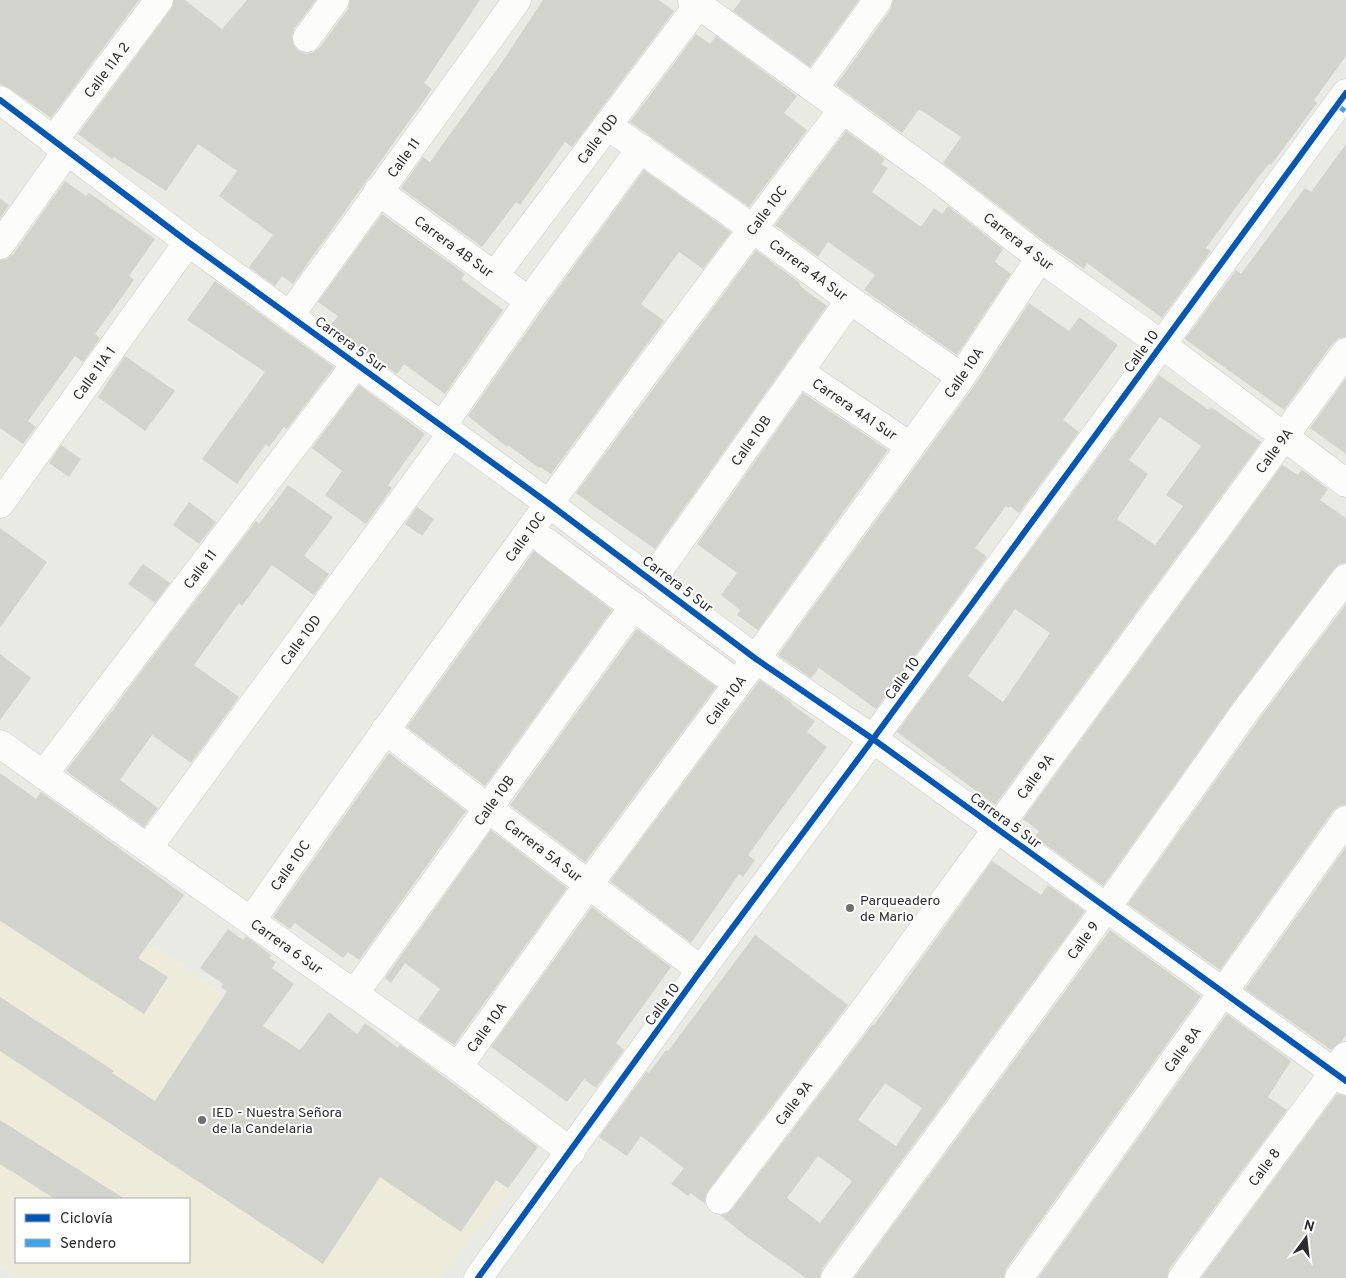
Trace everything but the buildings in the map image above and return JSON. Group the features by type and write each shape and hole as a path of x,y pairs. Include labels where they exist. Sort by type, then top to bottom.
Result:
{"street":[{"name":"Calle 11A 2","path":"0,246 60,146 159,0"},
{"path":"307,38 335,0"},
{"name":"Calle 11","path":"290,314 517,0"},
{"path":"814,88 878,0"},
{"name":"Carrera 4 Sur","path":"698,2 940,180 1040,258 1161,344 1346,483"},
{"name":"Calle 10D","path":"494,276 698,2"},
{"name":"Calle 10","path":"478,1278 1346,93"},
{"name":"Carrera 5 Sur","path":"0,100 188,242 290,314 548,503 756,659 873,739 1223,991 1342,1070"},
{"name":"Calle 10C","path":"251,921 548,503 752,228 843,109"},
{"name":"Carrera 4A Sur","path":"607,125 850,300 961,377"},
{"name":"Calle 10D","path":"148,848 447,429 529,302 640,148"},
{"name":"Carrera 4B Sur","path":"378,191 529,302"},
{"name":"Calle 11A 1","path":"0,504 188,242"},
{"name":"Calle 10A","path":"458,1067 588,885 756,659 961,377 1040,258"},
{"name":"Calle 10B","path":"652,580 850,300"},
{"name":"Calle 9A","path":"720,1200 867,1006 1346,352"},
{"name":"Calle 11","path":"43,774 356,364"},
{"name":"Carrera 4A1 Sur","path":"800,372 910,446"},
{"path":"545,541 724,674"},
{"path":"606,586 626,561"},
{"name":"Calle 9","path":"835,1278 1107,907 1247,709 1346,578"},
{"name":"Calle 10B","path":"354,994 634,606"},
{"name":"Carrera 5A Sur","path":"385,730 702,970"},
{"name":"Carrera 6 Sur","path":"2,750 43,774 458,1067 571,1152"},
{"name":"Calle 8A","path":"1019,1278 1346,820"},
{"name":"Calle 8","path":"1182,1278 1342,1070"}],"shaded area":[{"name":"IED - Nuestra Señora de la Candelaria","path":"7,840 298,1048 511,1192 440,1278 17,1278 0,1266 0,850"}],"marked path":[{"path":"1337,105 1346,112"}],"cycle path":[{"path":"478,1278 701,970 873,739 1346,93"},
{"path":"0,100 188,242 548,503 756,659 873,739 1346,1081"}],"place":[{"name":"Parqueadero de Mario","path":"850,908"},
{"name":"IED - Nuestra Señora de la Candelaria","path":"202,1120"}]}
